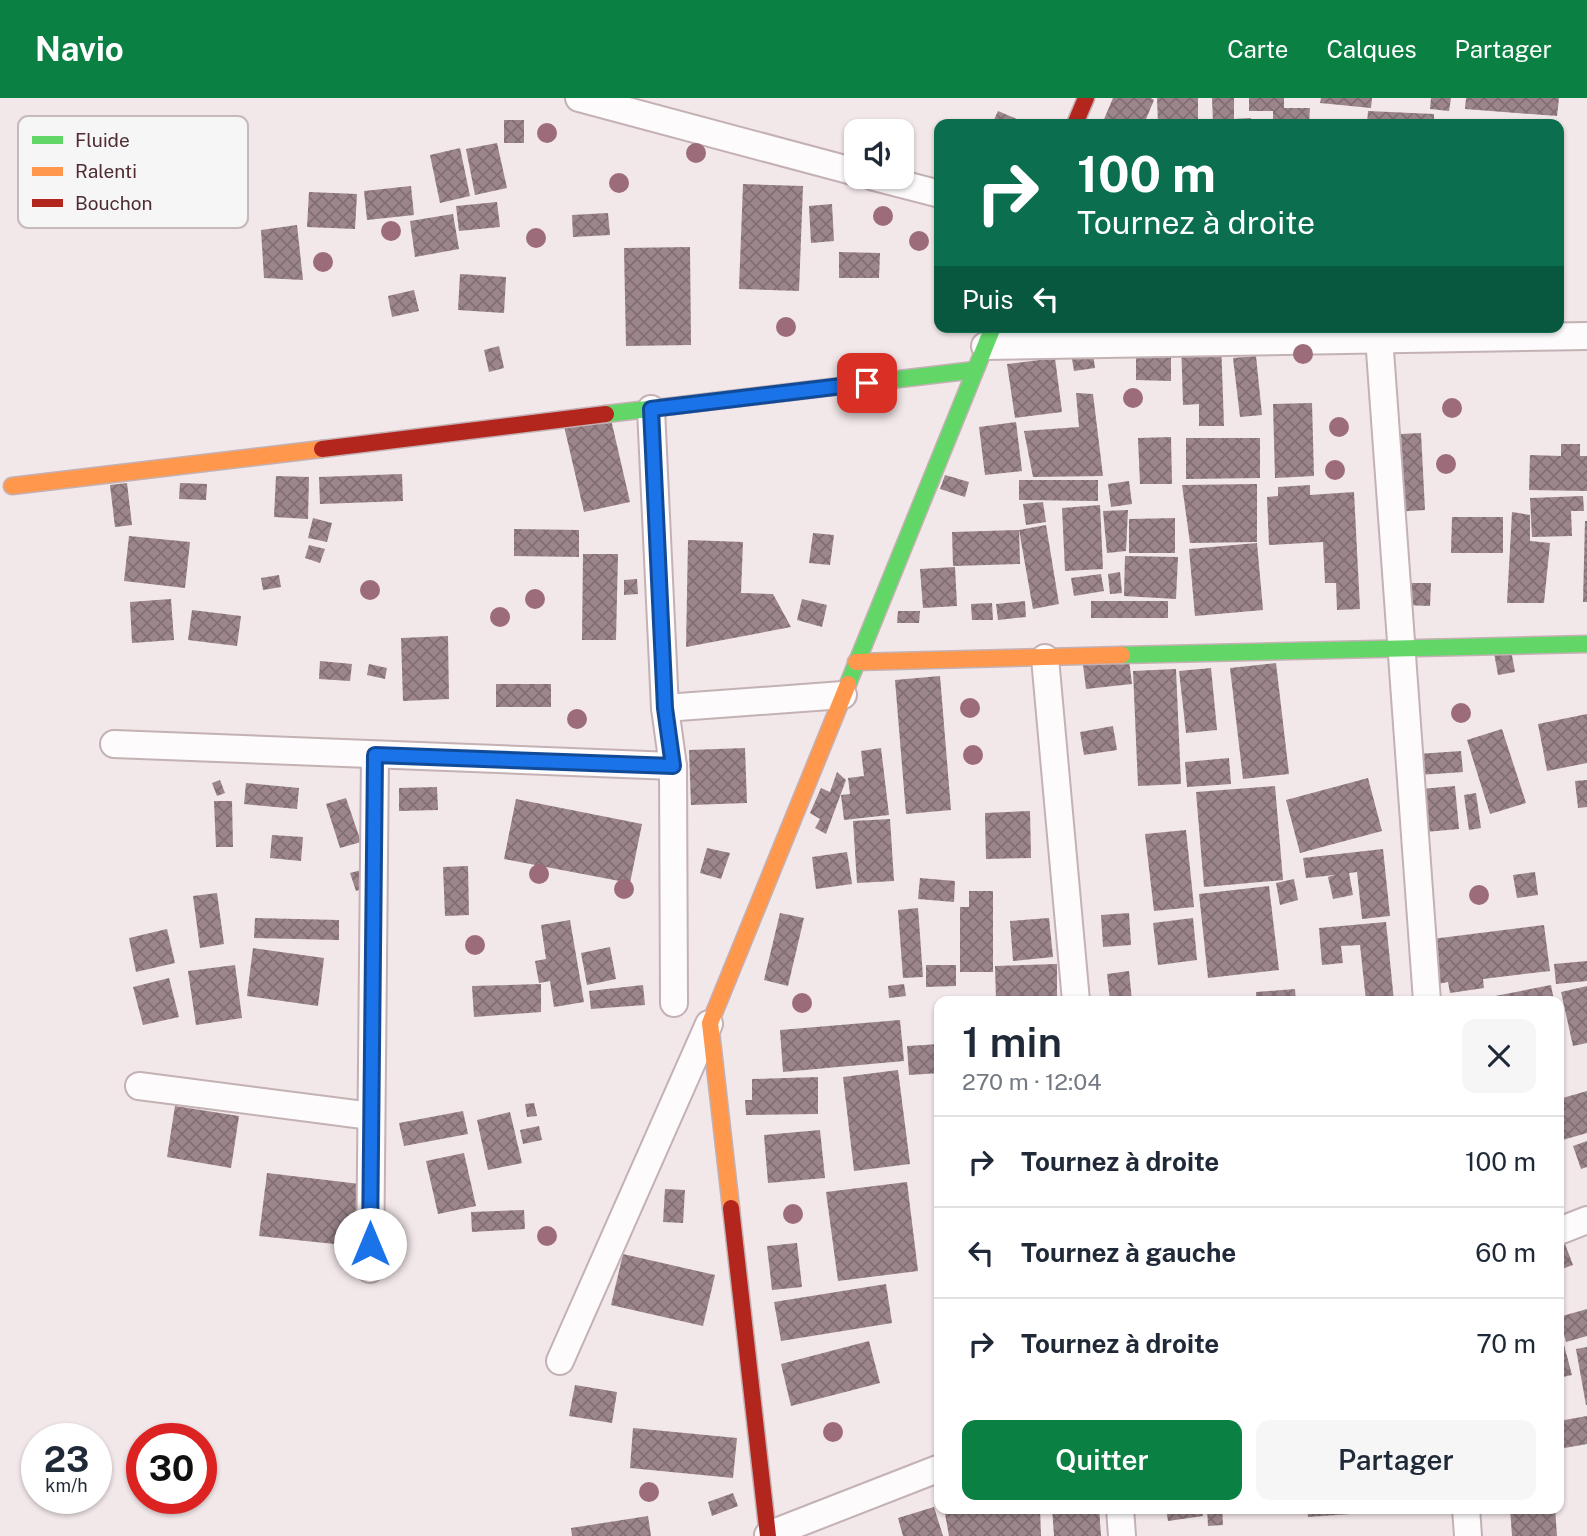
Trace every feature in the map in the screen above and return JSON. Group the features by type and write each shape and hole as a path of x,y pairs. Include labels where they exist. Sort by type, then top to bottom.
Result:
{"street":[{"path":"579,98 844,169"},
{"path":"1077,119 1086,98"},
{"path":"914,187 934,192"},
{"path":"12,486 651,409 984,348 1379,337 1587,336"},
{"path":"1379,337 1427,996"},
{"path":"560,1362 710,1023 984,348"},
{"path":"651,409 665,708 673,766 674,1003"},
{"path":"856,662 1587,644"},
{"path":"1045,658 1076,996"},
{"path":"665,708 843,695"},
{"path":"114,744 673,766"},
{"path":"370,1269 375,755"},
{"path":"710,1023 768,1535 934,1470"},
{"path":"139,1086 371,1116"},
{"path":"1564,1229 1587,1220"},
{"path":"1120,1514 1122,1536"},
{"path":"1466,1514 1468,1536"}],"building":[{"path":"1113,98 1154,100 1146,119 1104,119"},
{"path":"1157,98 1198,98 1198,119 1158,119"},
{"path":"1212,98 1234,98 1234,119 1213,119"},
{"path":"1249,98 1284,98 1284,108 1310,108 1309,119 1273,119 1273,111 1249,111"},
{"path":"1321,98 1372,98 1371,108 1320,103"},
{"path":"1431,98 1451,98 1449,111 1430,109"},
{"path":"1466,98 1559,98 1557,116 1465,109"},
{"path":"998,111 1017,119 994,119"},
{"path":"1368,111 1434,114 1434,119 1367,119"},
{"path":"504,120 524,120 524,143 504,143"},
{"path":"497,143 507,188 475,195 466,149"},
{"path":"460,148 470,196 440,203 430,155"},
{"path":"743,184 803,186 799,291 739,289"},
{"path":"411,186 414,215 367,220 364,191"},
{"path":"309,192 357,194 355,229 307,227"},
{"path":"497,202 500,227 459,231 456,206"},
{"path":"832,204 834,241 811,243 809,206"},
{"path":"608,213 610,235 573,237 572,215"},
{"path":"453,214 459,249 415,257 410,221"},
{"path":"297,225 303,280 264,278 261,230"},
{"path":"690,247 691,345 626,346 624,248"},
{"path":"839,252 880,253 879,278 839,278"},
{"path":"460,274 506,277 504,313 458,310"},
{"path":"414,290 419,311 392,317 388,296"},
{"path":"1091,339 1095,368 1074,371 1069,342"},
{"path":"1221,340 1224,426 1199,426 1199,404 1183,405 1181,341"},
{"path":"1136,342 1171,343 1171,381 1136,380"},
{"path":"499,346 504,368 489,372 484,350"},
{"path":"1256,356 1262,415 1240,417 1233,358"},
{"path":"1055,358 1062,412 1015,418 1007,364"},
{"path":"1076,393 1093,394 1103,476 1033,477 1024,431 1079,427"},
{"path":"1312,403 1314,476 1275,478 1273,404"},
{"path":"610,415 630,502 584,512 564,426"},
{"path":"1016,422 1022,471 985,475 979,427"},
{"path":"1421,433 1425,510 1393,512 1390,451 1401,451 1401,434"},
{"path":"1171,437 1172,484 1140,484 1138,438"},
{"path":"1186,438 1260,438 1260,478 1186,479"},
{"path":"1561,444 1580,444 1580,456 1587,456 1587,491 1529,490 1530,455 1561,456"},
{"path":"402,474 403,501 320,504 319,477"},
{"path":"945,475 969,482 965,497 940,489"},
{"path":"276,476 309,477 308,519 274,517"},
{"path":"1019,480 1098,480 1098,501 1019,500"},
{"path":"1129,481 1132,504 1111,507 1108,484"},
{"path":"127,483 132,525 115,527 110,485"},
{"path":"180,483 207,484 206,500 179,499"},
{"path":"1257,484 1257,542 1190,543 1182,485"},
{"path":"1310,485 1310,495 1354,492 1360,609 1337,610 1336,583 1325,583 1323,542 1269,545 1267,497 1278,496 1278,487"},
{"path":"1583,496 1584,511 1571,511 1572,536 1532,537 1530,498"},
{"path":"1043,502 1046,522 1026,525 1023,504"},
{"path":"1100,505 1103,569 1065,571 1062,508"},
{"path":"1128,510 1126,551 1107,553 1103,511"},
{"path":"1512,512 1530,515 1530,541 1550,543 1544,603 1507,603"},
{"path":"1452,517 1503,517 1503,553 1451,553"},
{"path":"313,518 332,523 327,542 308,538"},
{"path":"1175,518 1175,553 1129,553 1129,519"},
{"path":"1585,521 1587,602 1583,602"},
{"path":"1046,525 1059,604 1033,609 1019,530"},
{"path":"514,529 579,530 579,557 514,556"},
{"path":"1019,530 1020,564 953,566 952,532"},
{"path":"813,533 834,535 830,565 809,563"},
{"path":"129,536 190,542 185,588 124,581"},
{"path":"688,540 743,542 741,593 773,594 791,627 686,647"},
{"path":"1257,543 1263,610 1195,616 1189,549"},
{"path":"309,545 325,549 320,563 305,558"},
{"path":"583,554 618,554 616,640 582,640"},
{"path":"1125,556 1178,557 1176,599 1124,596"},
{"path":"955,567 957,606 923,608 920,569"},
{"path":"1120,572 1122,593 1110,594 1108,574"},
{"path":"1101,574 1104,591 1074,596 1071,578"},
{"path":"279,575 281,587 263,590 261,578"},
{"path":"637,579 638,594 624,595 624,580"},
{"path":"1404,583 1431,583 1430,606 1404,605"},
{"path":"171,599 174,640 132,643 130,602"},
{"path":"802,599 827,605 822,627 797,620"},
{"path":"1025,601 1026,617 998,620 996,604"},
{"path":"1091,601 1168,601 1168,618 1091,618"},
{"path":"992,603 993,620 972,620 971,604"},
{"path":"192,610 241,616 237,646 188,640"},
{"path":"898,611 920,611 919,623 897,623"},
{"path":"448,636 449,699 403,701 401,638"},
{"path":"1511,650 1515,672 1498,675 1494,653"},
{"path":"1129,660 1132,684 1086,689 1083,665"},
{"path":"320,661 352,664 350,681 319,679"},
{"path":"1276,663 1289,774 1243,779 1230,668"},
{"path":"369,664 387,668 385,679 367,675"},
{"path":"1211,668 1217,730 1186,733 1179,671"},
{"path":"1176,669 1181,784 1138,786 1133,671"},
{"path":"940,676 951,810 906,814 895,680"},
{"path":"496,684 551,684 551,707 496,707"},
{"path":"1587,714 1587,763 1547,771 1538,724"},
{"path":"1113,726 1117,750 1084,755 1080,732"},
{"path":"1502,729 1526,803 1490,814 1467,740"},
{"path":"745,748 747,803 691,805 689,750"},
{"path":"881,748 889,815 844,820 841,795 850,794 848,778 864,776 861,751"},
{"path":"1461,751 1463,772 1419,775 1418,754"},
{"path":"1229,758 1231,784 1187,787 1185,762"},
{"path":"837,772 846,780 826,834 815,828 820,819 810,813 821,788 830,792"},
{"path":"1368,778 1382,831 1300,853 1286,800"},
{"path":"220,780 225,793 217,796 212,783"},
{"path":"1587,780 1587,807 1578,808 1575,781"},
{"path":"246,783 299,788 297,809 244,804"},
{"path":"1275,786 1283,880 1204,887 1196,792"},
{"path":"1455,786 1459,829 1425,832 1421,789"},
{"path":"437,787 438,810 399,811 399,788"},
{"path":"1476,793 1481,828 1469,830 1464,795"},
{"path":"346,798 361,842 340,848 326,804"},
{"path":"516,799 642,824 630,883 504,859"},
{"path":"214,801 232,801 233,847 216,847"},
{"path":"1030,811 1031,858 986,859 985,813"},
{"path":"890,819 894,881 857,883 853,821"},
{"path":"1186,830 1194,907 1154,911 1145,834"},
{"path":"272,835 303,837 301,861 270,858"},
{"path":"707,848 730,853 721,879 700,873"},
{"path":"1383,849 1390,916 1362,919 1357,872 1349,873 1353,895 1333,899 1328,877 1335,875 1306,878 1303,858"},
{"path":"847,852 852,884 816,889 812,857"},
{"path":"468,866 469,915 445,916 443,867"},
{"path":"365,869 370,886 356,891 350,873"},
{"path":"1535,872 1538,895 1517,898 1513,875"},
{"path":"920,878 955,881 954,902 918,899"},
{"path":"1294,879 1298,900 1280,905 1276,883"},
{"path":"1269,886 1279,970 1208,978 1199,894"},
{"path":"969,891 993,891 993,972 960,972 960,907 969,907"},
{"path":"217,893 224,944 200,948 193,896"},
{"path":"918,908 923,977 903,978 898,910"},
{"path":"780,913 804,918 788,986 764,980"},
{"path":"1129,913 1131,945 1103,947 1101,915"},
{"path":"255,918 339,920 339,940 254,938"},
{"path":"1049,918 1053,957 1013,961 1010,921"},
{"path":"1193,918 1197,960 1158,965 1153,923"},
{"path":"570,920 584,1002 554,1007 550,981 539,983 535,961 546,959 541,925"},
{"path":"1386,922 1393,996 1365,996 1360,945 1341,946 1343,963 1322,965 1319,928"},
{"path":"1544,925 1550,971 1483,979 1484,988 1450,993 1448,982 1438,984 1432,939"},
{"path":"167,929 175,963 136,972 129,938"},
{"path":"610,947 616,979 587,985 581,953"},
{"path":"253,948 324,958 318,1006 247,996"},
{"path":"1587,961 1587,981 1556,984 1554,964"},
{"path":"1057,964 1057,996 996,996 995,966"},
{"path":"235,965 242,1018 196,1025 188,971"},
{"path":"926,965 956,965 956,986 926,987"},
{"path":"1129,971 1132,996 1109,996 1107,974"},
{"path":"169,978 179,1017 143,1025 133,987"},
{"path":"541,984 541,1012 474,1017 472,986"},
{"path":"904,984 906,996 889,998 888,986"},
{"path":"643,985 645,1005 591,1009 589,991"},
{"path":"1551,985 1553,996 1495,996"},
{"path":"1587,986 1587,1043 1573,1046 1561,992"},
{"path":"1295,989 1296,996 1256,996 1256,992"},
{"path":"900,1020 904,1061 783,1072 780,1030"},
{"path":"934,1044 934,1073 909,1075 907,1046"},
{"path":"898,1070 910,1164 854,1171 843,1077"},
{"path":"818,1077 818,1114 746,1115 745,1100 752,1100 752,1079"},
{"path":"1587,1091 1587,1133 1564,1140 1564,1098"},
{"path":"534,1103 537,1116 527,1117 525,1104"},
{"path":"175,1106 239,1116 231,1168 167,1157"},
{"path":"463,1111 468,1134 404,1146 399,1123"},
{"path":"510,1112 522,1163 488,1170 477,1120"},
{"path":"539,1126 542,1140 523,1144 520,1130"},
{"path":"820,1130 825,1178 768,1183 764,1135"},
{"path":"1587,1141 1587,1167 1581,1169 1573,1146"},
{"path":"464,1153 476,1206 438,1214 426,1161"},
{"path":"267,1173 360,1184 353,1246 259,1236"},
{"path":"907,1182 918,1271 838,1281 826,1192"},
{"path":"665,1189 685,1190 683,1223 663,1222"},
{"path":"524,1210 525,1229 472,1232 471,1212"},
{"path":"1564,1241 1573,1265 1564,1268"},
{"path":"797,1243 802,1287 772,1290 767,1246"},
{"path":"623,1254 715,1275 703,1326 611,1305"},
{"path":"886,1284 892,1323 781,1341 774,1302"},
{"path":"1587,1309 1587,1336 1566,1342 1564,1316"},
{"path":"869,1341 880,1383 791,1406 781,1364"},
{"path":"1564,1345 1572,1375 1564,1377"},
{"path":"1587,1347 1587,1405 1586,1405 1576,1349"},
{"path":"575,1385 617,1392 612,1423 569,1416"},
{"path":"1587,1416 1587,1444 1564,1448 1564,1420"},
{"path":"633,1428 737,1438 733,1478 630,1468"},
{"path":"733,1493 738,1506 712,1516 708,1502"},
{"path":"934,1507 943,1536 903,1536 898,1518"},
{"path":"945,1514 1040,1514 1041,1536 949,1536"},
{"path":"1052,1514 1099,1514 1101,1536 1054,1536"},
{"path":"1167,1514 1203,1514 1203,1516 1168,1521"},
{"path":"1207,1514 1222,1514 1223,1525 1208,1526"},
{"path":"1308,1514 1350,1514 1308,1517"},
{"path":"1510,1514 1555,1514 1557,1536 1512,1536"},
{"path":"648,1516 651,1536 572,1536 571,1528"}],"traffic: fast":[{"path":"848,684 991,333"},
{"path":"606,414 975,370"},
{"path":"1122,655 1587,644"}],"traffic: slow":[{"path":"12,486 322,449"},
{"path":"856,662 1122,655"},
{"path":"731,1208 710,1023 848,684"}],"traffic: jam":[{"path":"1077,119 1086,98"},
{"path":"322,449 606,414"},
{"path":"731,1208 768,1536"}],"route":[{"path":"370,1244 375,755 673,766 665,708 651,409 867,383"}]}
